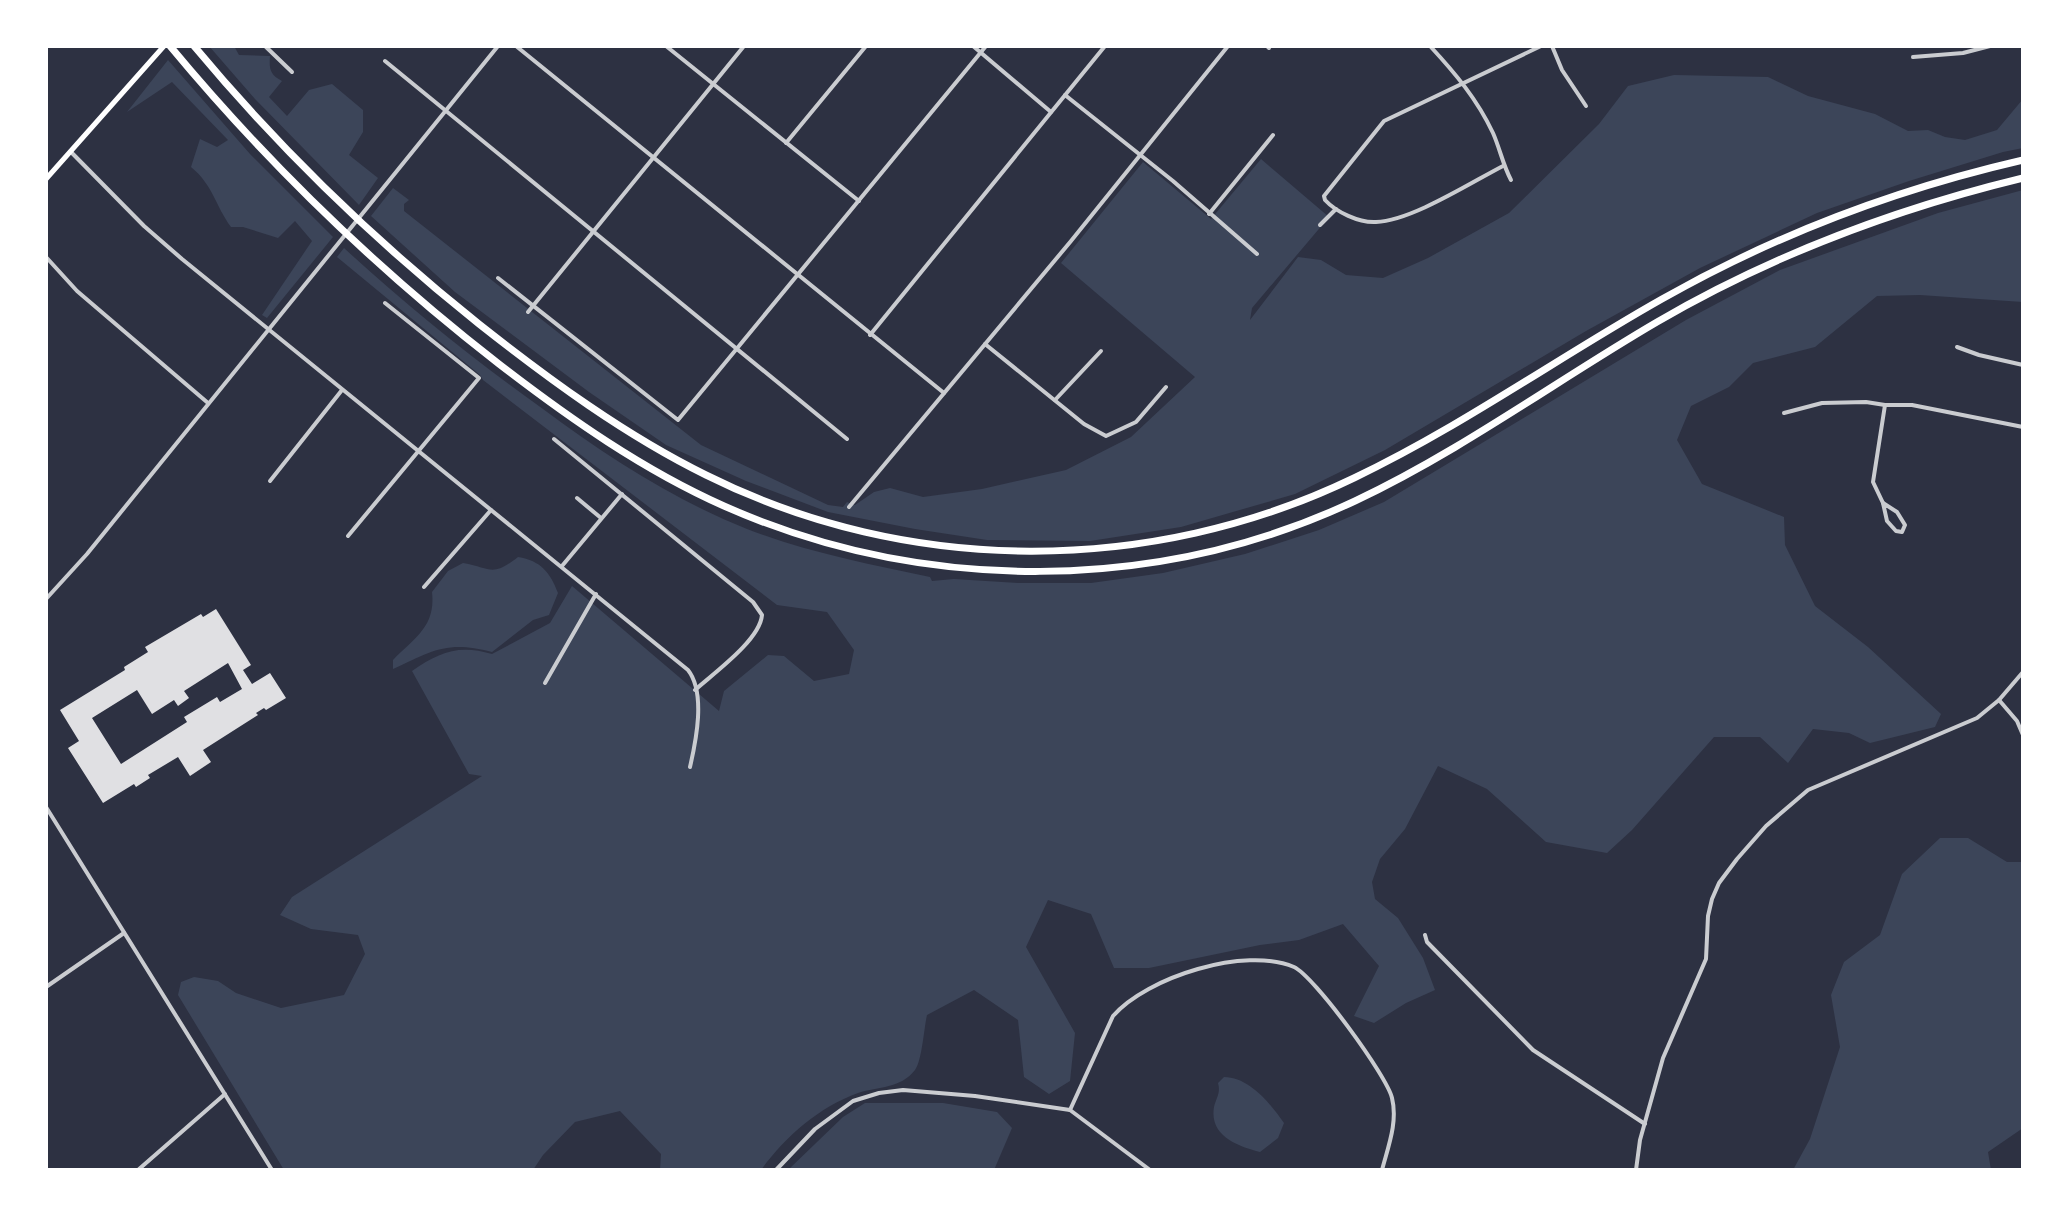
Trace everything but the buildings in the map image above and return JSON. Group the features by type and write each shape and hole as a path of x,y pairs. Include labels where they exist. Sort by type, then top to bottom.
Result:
{"highway":[{"path":"170,46 272,160 379,264 506,369 615,447 693,492 784,530 890,558 978,570 1038,572 1127,566 1215,550 1299,524 1353,502 1406,475 1661,320 1754,271 1878,220 2023,178"},
{"path":"194,46 285,147 392,251 508,347 631,433 710,477 822,521 909,541 999,551 1090,549 1149,542 1224,527 1295,504 1390,460 1660,300 1754,252 1891,197 2023,160"}],"main road":[{"path":"46,179 164,46"}],"street":[{"path":"265,46 292,72"},
{"path":"46,599 87,554 498,46"},
{"path":"516,46 944,393"},
{"path":"666,46 859,201"},
{"path":"528,312 744,46"},
{"path":"786,143 866,46"},
{"path":"973,46 1051,112"},
{"path":"498,278 678,420 986,46"},
{"path":"870,335 1105,46"},
{"path":"849,507 1228,46"},
{"path":"1430,46 1464,82 1493,134 1511,180"},
{"path":"1503,166 1409,214 1388,221 1373,223 1348,216 1328,204 1324,196 1384,121 1541,46"},
{"path":"1552,46 1562,70 1586,106"},
{"path":"1913,57 1963,53 1990,46"},
{"path":"385,61 847,439"},
{"path":"1065,95 1257,254"},
{"path":"1209,214 1273,135"},
{"path":"71,152 163,243 688,670 694,677 697,734 690,767"},
{"path":"1320,225 1336,209"},
{"path":"46,257 77,291 208,403"},
{"path":"348,536 479,378 385,303"},
{"path":"985,344 1099,434 1106,436 1145,414 1166,387"},
{"path":"1957,347 2023,365"},
{"path":"1055,400 1101,351"},
{"path":"270,481 342,390"},
{"path":"1784,413 1822,403 1853,401 1912,405 2023,427"},
{"path":"1883,503 1903,517 1905,525 1902,532 1896,531 1887,521 1873,482 1885,405"},
{"path":"554,439 753,602 762,615 744,646 695,690"},
{"path":"562,567 622,494"},
{"path":"577,498 601,518"},
{"path":"424,587 491,510"},
{"path":"545,683 596,594"},
{"path":"1636,1170 1663,1058 1706,959 1712,899 1719,883 1737,859 1766,826 1808,790 1977,718 1999,700 2023,672"},
{"path":"1999,700 2017,721 2023,735"},
{"path":"46,807 272,1170"},
{"path":"46,987 124,933"},
{"path":"1425,935 1427,942 1533,1050 1645,1124"},
{"path":"1070,1110 1113,1016 1124,1004 1140,993 1183,976 1234,961 1280,963 1305,973 1387,1085 1395,1113 1382,1170"},
{"path":"776,1170 815,1129 853,1101 903,1090 975,1096 1070,1110 1150,1170"},
{"path":"138,1170 225,1094"}],"shaded area":[{"path":"209,46 234,46 239,55 270,56 271,71 282,81 269,97 287,116 309,90 332,84 363,110 363,132 349,155 378,178 359,205 255,99"},
{"path":"168,60 250,154 333,237 267,318 262,315 312,241 295,221 278,238 243,227 231,227 209,188 191,167 200,139 217,147 228,140 172,82 127,112"},
{"path":"1674,75 1768,77 1808,96 1875,114 1908,131 1928,130 1965,140 1997,130 2023,99 2023,148 1909,181 1817,213 1700,268 1586,331 1385,450 1295,494 1181,527 1090,541 987,540 828,512 746,481 666,445 455,292 371,216 393,188 409,200 404,204 404,211 701,445 828,505 843,507 847,502 855,505 874,492 890,488 923,497 982,489 1066,470 1131,437 1195,377 1061,263 1143,162 1211,219 1261,159 1329,217 1252,308 1250,320 1298,257 1321,260 1346,275 1383,278 1428,258 1509,213 1599,124 1628,86"},
{"path":"2023,190 2023,302 1920,295 1877,296 1815,347 1753,363 1729,387 1691,406 1677,440 1702,484 1784,517 1785,545 1815,606 1868,647 1941,714 1935,727 1870,743 1849,733 1813,729 1788,763 1760,737 1714,737 1632,830 1607,853 1546,842 1487,789 1438,766 1405,829 1380,859 1372,882 1375,899 1398,918 1423,958 1435,990 1374,1023 1354,1016 1379,966 1343,924 1299,940 1149,968 1114,968 1091,914 1048,900 1026,947 1075,1033 1070,1081 1049,1094 1024,1077 1018,1020 974,990 927,1015 919,1059 909,1076 896,1084 858,1093 830,1106 792,1135 761,1170 660,1170 661,1154 620,1111 575,1122 533,1170 284,1170 178,995 181,982 194,977 218,981 236,993 281,1008 344,995 365,954 358,935 311,929 280,915 292,897 482,776 469,774 412,671 431,659 459,650 492,654 550,623 572,586 719,711 724,691 768,655 784,656 814,681 849,674 854,650 827,612 777,605 483,380 337,257 344,248 491,371 616,460 693,505 747,529 792,544 930,577 932,581 1091,583 1163,573 1245,554 1319,530 1384,502 1686,320 1780,270 1938,213"},
{"path":"518,557 539,565 552,579 558,593 549,615 533,620 492,652 451,647 393,669 393,660 427,623 431,614 432,592 448,571 463,563 491,570 502,568"},
{"path":"1940,838 1968,838 2007,862 2023,862 2023,1128 1988,1152 1991,1170 1793,1170 1810,1139 1840,1047 1831,995 1844,962 1880,935 1902,874"},
{"path":"1224,1077 1251,1087 1284,1123 1278,1138 1260,1152 1234,1143 1216,1125 1214,1107 1219,1093 1218,1083"},
{"path":"865,1103 943,1103 997,1112 1012,1128 994,1170 788,1170 843,1117"}]}
